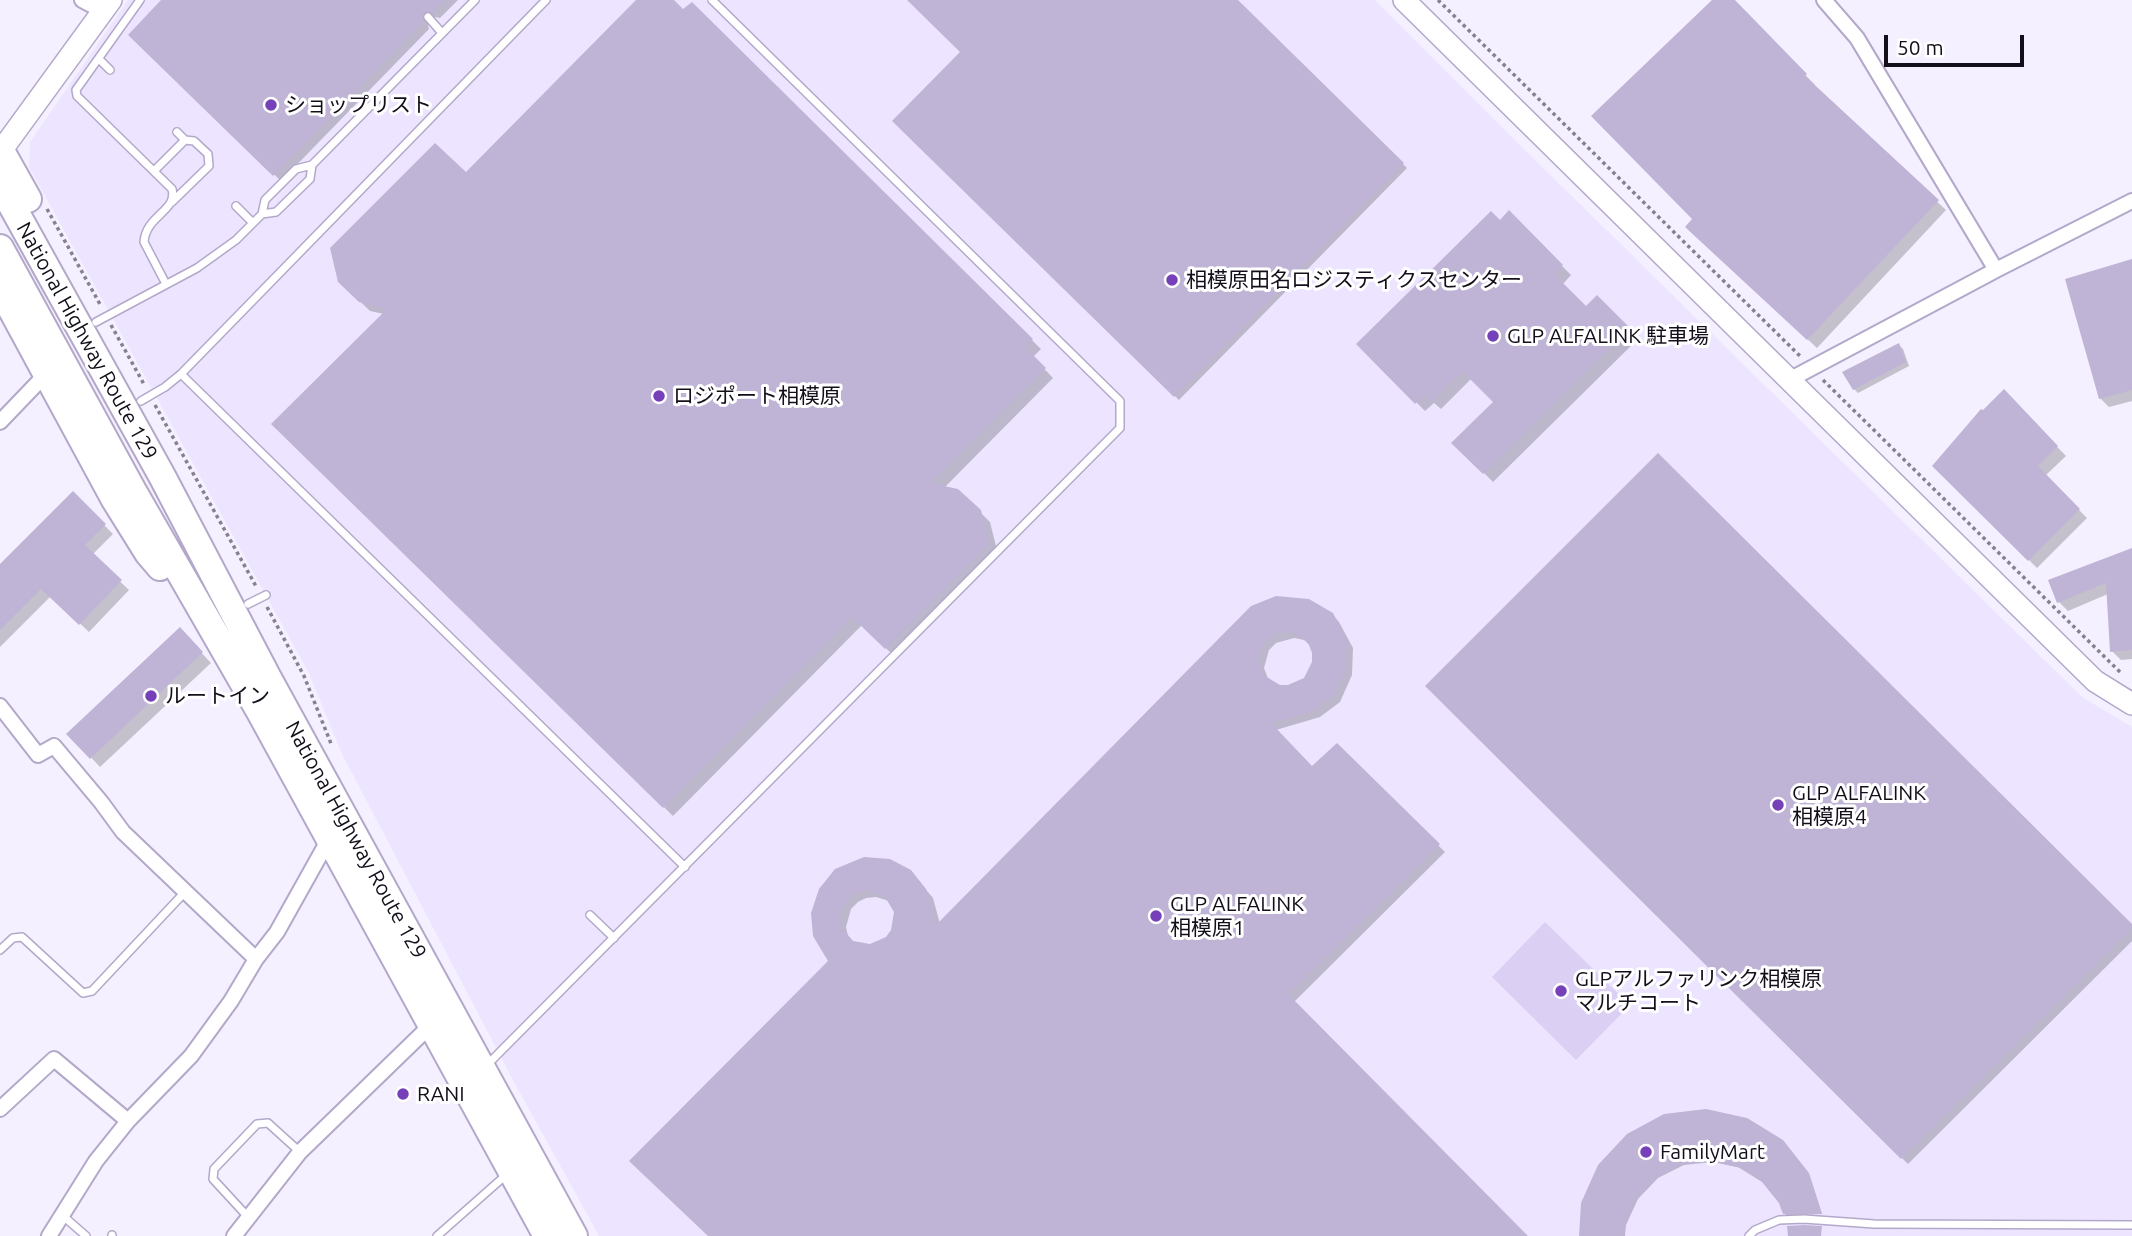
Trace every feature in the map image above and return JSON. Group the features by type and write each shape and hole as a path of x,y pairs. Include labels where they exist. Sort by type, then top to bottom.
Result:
{"highway":[{"path":"0,150 102,319 258,599 268,678"},
{"name":"National Highway Route 129","path":"0,184 162,476 268,678 574,1236"},
{"name":"National Highway Route 129","path":"0,248 547,1236"},
{"path":"0,288 115,500 148,553 211,626"}],"street":[{"path":"0,150 107,6 82,0"},
{"path":"1404,0 2095,681 2132,704"},
{"path":"1824,0 1857,38 1996,270"},
{"path":"1789,380 2132,201"},
{"path":"0,422 47,373"},
{"path":"0,706 37,755 54,746 124,832 256,959"},
{"path":"49,1236 96,1161 128,1121 191,1056 231,1001 256,959 277,932 329,839"},
{"path":"234,1236 300,1152 431,1025"},
{"path":"0,1109 54,1059 128,1121"}],"lane":[{"path":"140,0 76,90 77,96 172,189 172,202"},
{"path":"102,319 197,268 236,240 262,214 265,200 296,169 312,165 475,0"},
{"path":"145,399 181,374 546,0"},
{"path":"482,1070 1120,428 1120,401 712,0"},
{"path":"428,18 442,33"},
{"path":"99,59 110,71"},
{"path":"166,284 144,242 148,226 205,175 209,166 208,154 194,141 185,140 177,132"},
{"path":"154,171 185,140"},
{"path":"262,214 276,212 302,187 310,179 312,165"},
{"path":"236,206 253,223"},
{"path":"181,374 685,867"},
{"path":"0,950 13,938 22,937 83,993 92,991 185,892"},
{"path":"590,915 614,938"},
{"path":"248,1218 213,1179 214,1169 257,1125 268,1123 300,1152"},
{"path":"437,1236 511,1169"},
{"path":"62,1215 86,1236"},
{"path":"1749,1236 1755,1230 1779,1220 1804,1219 1874,1224 2132,1225"}],"path":[{"path":"1438,0 2122,674"},
{"path":"43,201 145,399 304,676 334,751"}],"shaded area":[{"path":"128,0 1375,0 2082,697 2132,727 2132,1236 599,1236 514,1082 341,752 309,673 29,167 30,142"},
{"name":"GLPアルファリンク相模原 マルチコート","path":"1545,922 1630,1005 1576,1060 1492,977"}],"building":[{"name":"ショップリスト","path":"161,0 445,0 432,13 424,13 424,21 273,176 128,35"},
{"name":"ロジポート相模原","path":"636,0 674,0 683,9 692,2 1033,339 1025,347 1046,368 930,483 958,489 981,510 989,544 885,649 852,617 663,808 271,424 387,309 359,302 338,282 330,248 435,143 466,172"},
{"name":"相模原田名ロジスティクスセンター","path":"907,0 1238,0 1404,163 1174,397 892,121 960,52"},
{"path":"1712,0 1735,0 1807,74 1805,76 1939,200 1807,340 1685,227 1692,219 1591,116"},
{"name":"GLP ALFALINK 駐車場","path":"1509,210 1563,265 1554,274 1586,306 1597,295 1630,328 1483,474 1451,443 1493,402 1462,371 1431,402 1424,395 1415,404 1356,344 1491,211 1500,220"},
{"path":"2132,259 2132,390 2099,399 2065,279"},
{"path":"1899,343 1906,362 1853,390 1842,372"},
{"path":"2004,389 2058,446 2038,466 2080,509 2028,561 1932,466 1981,409"},
{"name":"GLP ALFALINK 相模原4","path":"1658,453 2132,924 2132,928 1901,1159 1425,686"},
{"path":"73,491 106,524 85,545 122,580 79,625 41,589 0,630 0,564"},
{"path":"2132,548 2132,650 2110,652 2106,583 2057,603 2048,580"},
{"name":"GLP ALFALINK 相模原1","path":"1276,596 1309,599 1333,613 1347,640 1346,668 1333,695 1313,711 1271,723 1312,766 1337,743 1440,844 1288,994 1528,1236 708,1236 629,1161 828,961 813,936 811,913 819,889 835,869 864,857 890,859 911,870 926,889 936,925 1251,606","holes":["1286,632 1303,638 1309,645 1312,662 1304,678 1288,685 1280,685 1265,676 1258,660 1263,643 1277,633","868,891 885,897 894,912 891,930 886,937 870,944 853,941 842,928 840,919 841,910 851,896"]},
{"path":"180,627 203,652 90,759 66,734"},
{"path":"1706,1109 1747,1118 1783,1140 1809,1173 1822,1214 1783,1214 1779,1203 1762,1182 1738,1167 1710,1161 1682,1164 1657,1177 1637,1198 1625,1223 1624,1236 1579,1236 1581,1203 1598,1165 1627,1134 1664,1114"},
{"path":"1787,1226 1822,1226 1821,1236 1788,1236"}],"place":[{"name":"ショップリスト","path":"271,105"},
{"name":"相模原田名ロジスティクスセンター","path":"1172,280"},
{"name":"GLP ALFALINK 駐車場","path":"1493,336"},
{"name":"ロジポート相模原","path":"659,396"},
{"name":"ルートイン","path":"151,696"},
{"name":"GLP ALFALINK 相模原4","path":"1778,805"},
{"name":"GLP ALFALINK 相模原1","path":"1156,916"},
{"name":"GLPアルファリンク相模原 マルチコート","path":"1561,991"},
{"name":"RANI","path":"403,1094"},
{"name":"FamilyMart","path":"1646,1152"}]}
